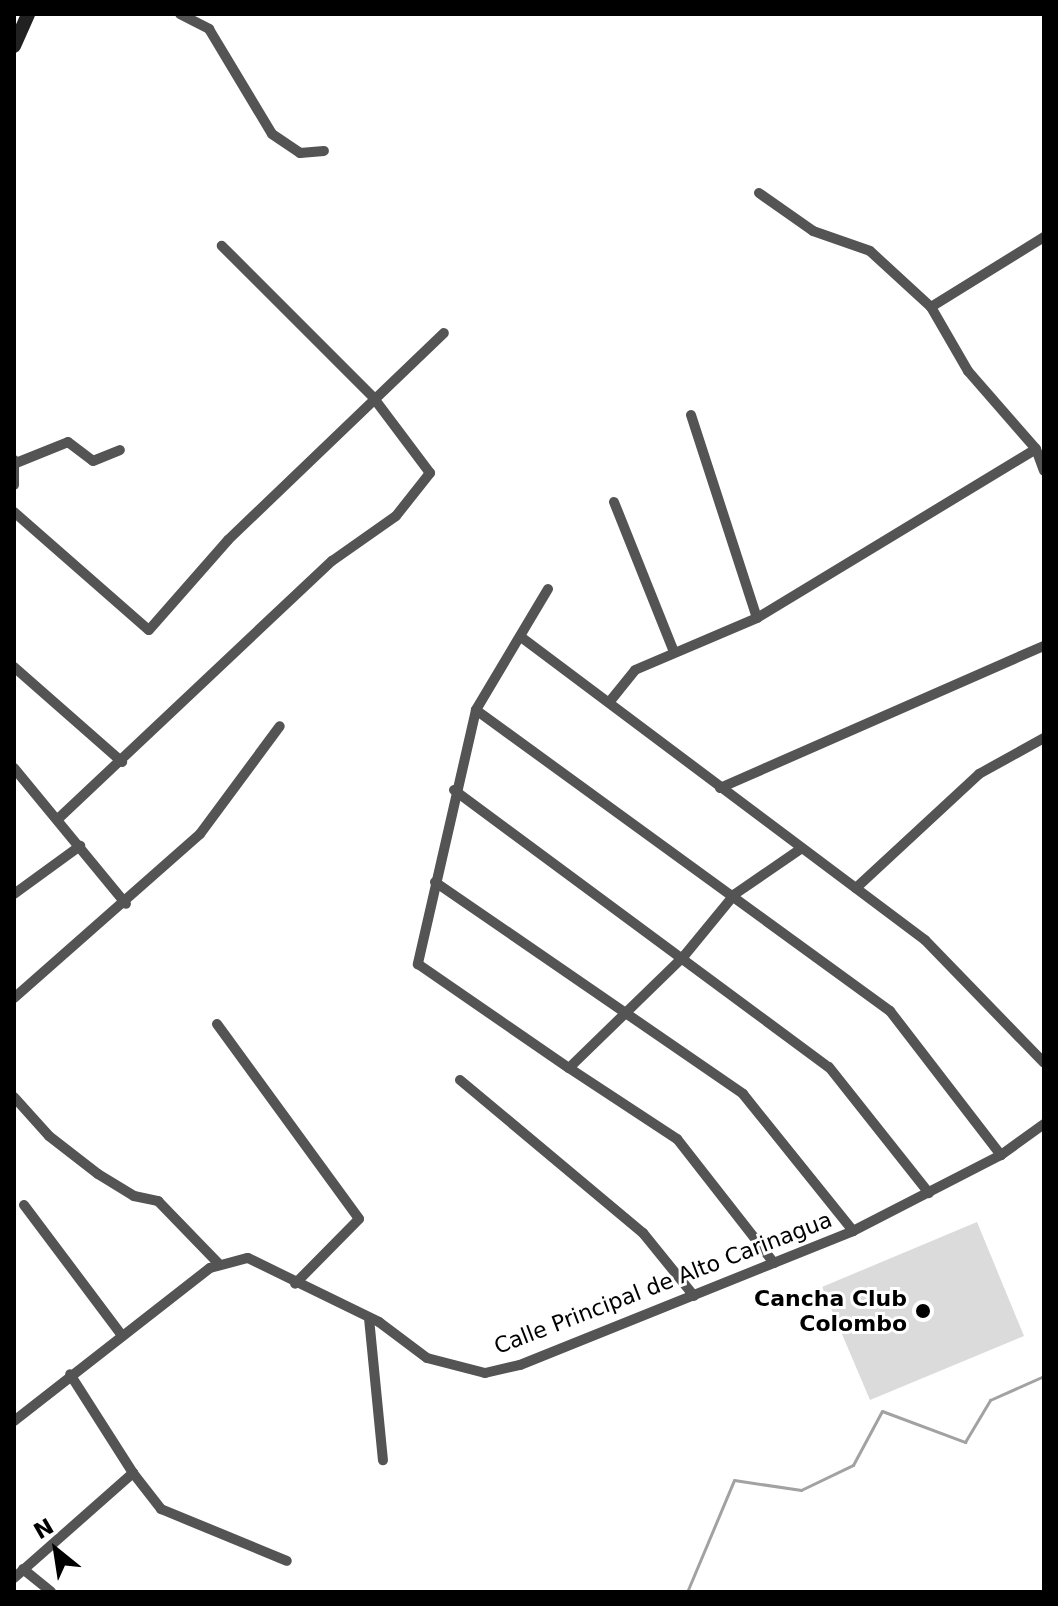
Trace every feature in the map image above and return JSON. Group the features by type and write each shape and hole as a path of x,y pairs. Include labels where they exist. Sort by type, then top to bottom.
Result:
{"street":[{"path":"14,46 28,14"},
{"path":"180,14 195,17 209,29 237,68 272,134 300,153 324,151"},
{"path":"759,193 813,231 870,251 931,307 968,371 1036,449 1044,471"},
{"path":"931,307 1044,237"},
{"path":"59,818 122,762 332,561 396,516 430,473 373,397 222,246"},
{"path":"14,512 149,630 228,540 373,397 444,333"},
{"path":"691,415 757,618"},
{"path":"14,485 15,462 68,442 93,461 120,450"},
{"path":"611,700 635,670 757,618 1036,449"},
{"path":"614,502 674,652"},
{"path":"548,589 476,710 454,790 418,964 677,1139 774,1263"},
{"path":"521,637 611,700 799,850 925,940 1044,1063"},
{"path":"720,788 1044,646"},
{"path":"14,667 122,762"},
{"path":"476,710 735,894 890,1011 1001,1155"},
{"path":"14,998 126,904 200,834 280,726"},
{"path":"856,888 979,774 1044,738"},
{"path":"14,768 59,818 126,904"},
{"path":"454,790 684,956 829,1067 929,1193"},
{"path":"14,894 80,846"},
{"path":"569,1068 684,956 735,894 799,850"},
{"path":"435,882 743,1094 853,1231"},
{"path":"217,1024 359,1219 295,1284"},
{"path":"460,1080 643,1233 694,1296"},
{"path":"14,1097 49,1136 98,1174 134,1196 158,1201 220,1265 120,1333 14,1421"},
{"name":"Calle Principal de Alto Carinagua","path":"220,1265 248,1258 295,1284 369,1318 427,1358 485,1373 520,1365 853,1231 1001,1155 1044,1124"},
{"path":"24,1205 120,1333"},
{"path":"369,1318 383,1460"},
{"path":"70,1374 133,1473 161,1509 287,1561"},
{"path":"14,1578 133,1473"},
{"path":"23,1569 51,1592"}],"shaded area":[{"name":"Cancha Club Colombo","path":"977,1222 1024,1336 870,1400 822,1287"}],"waterway":[{"path":"687,1592 734,1480 801,1490 853,1465 882,1411 965,1442 990,1400 1044,1376"}],"place":[{"name":"Cancha Club Colombo","path":"923,1311"}]}
